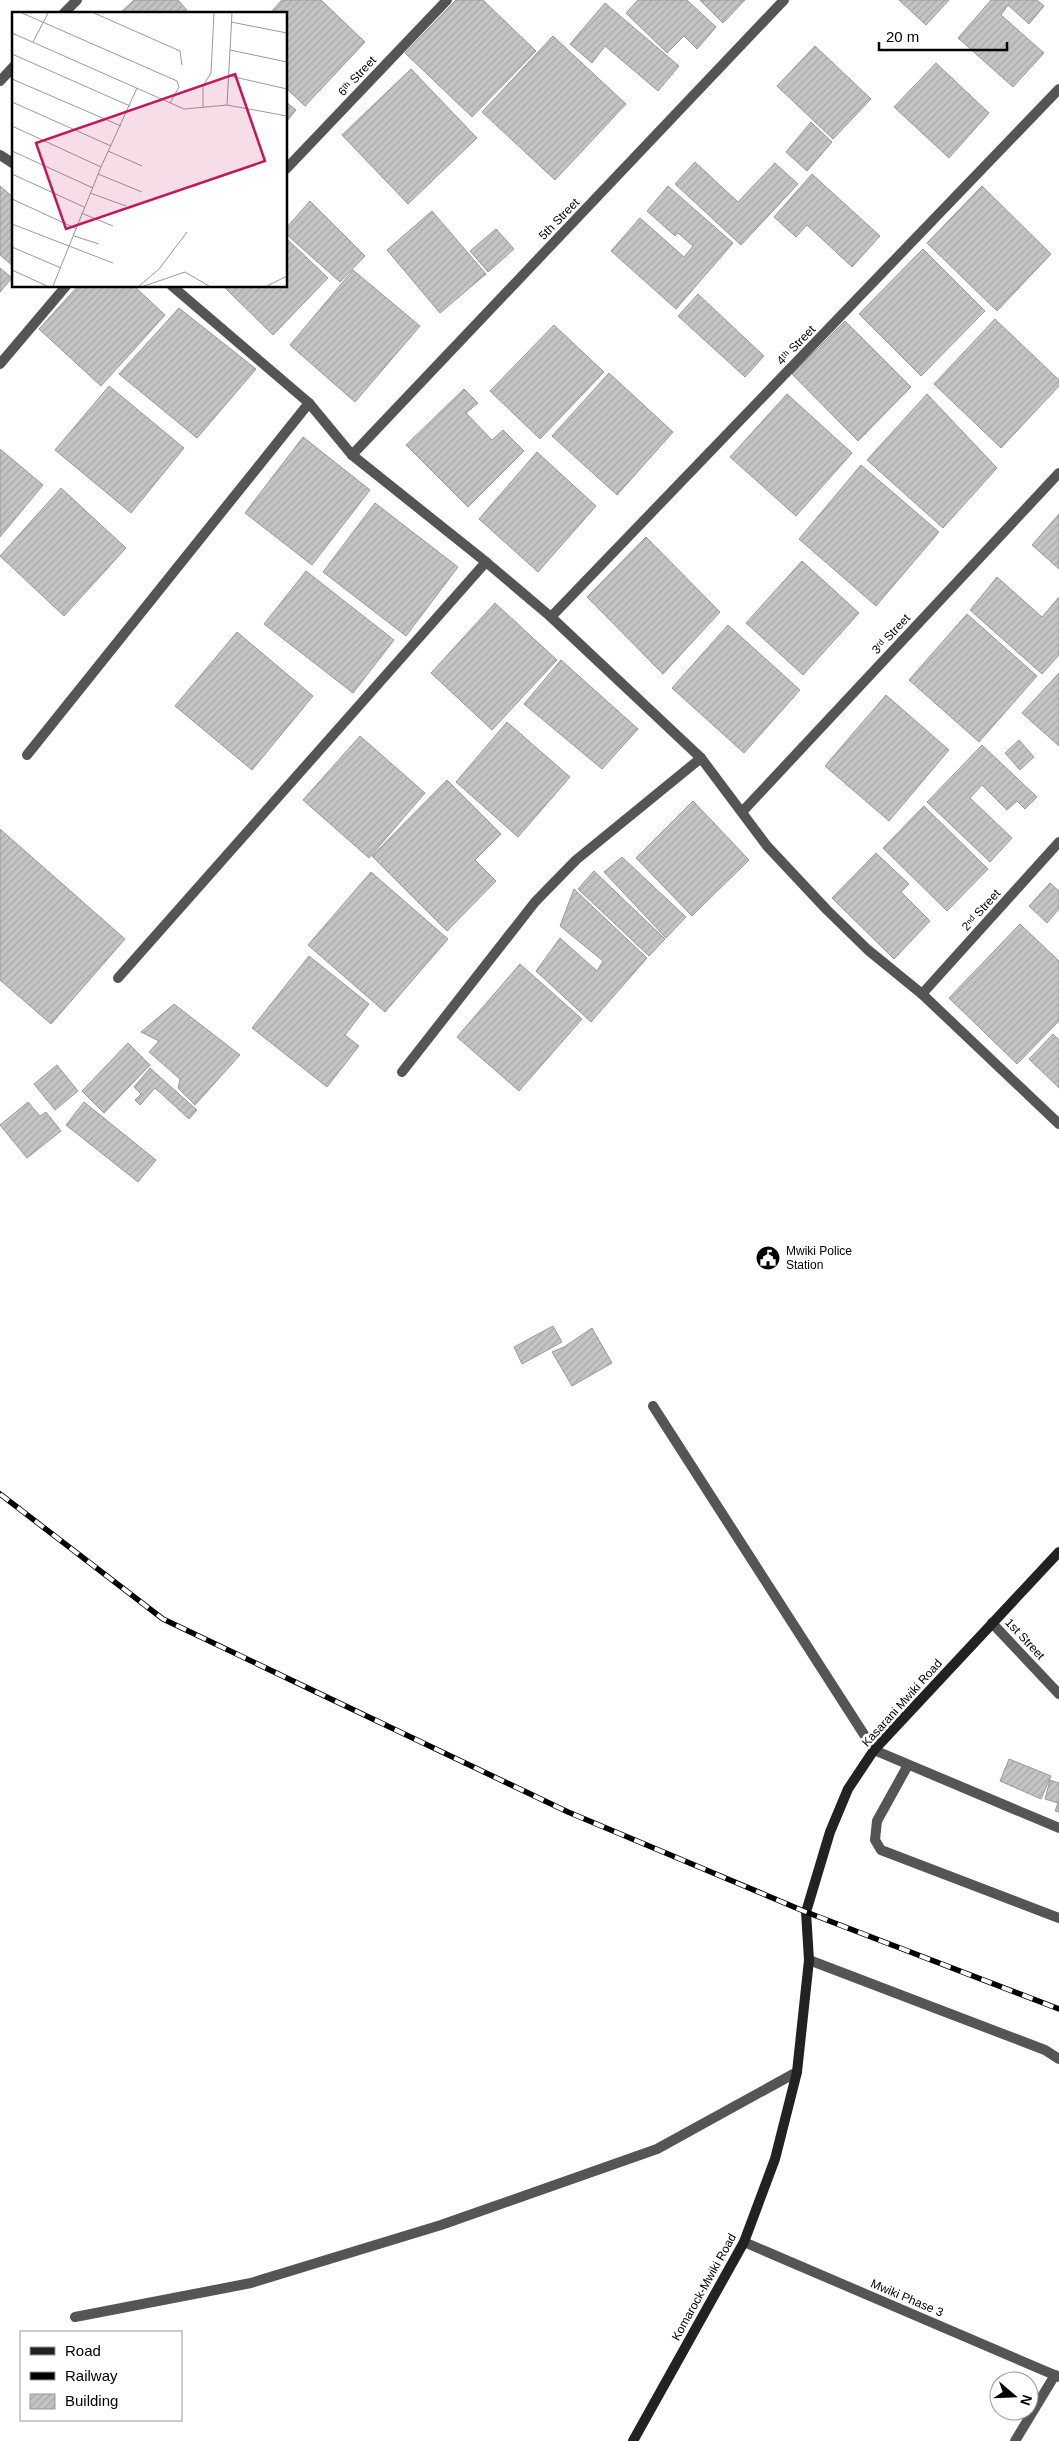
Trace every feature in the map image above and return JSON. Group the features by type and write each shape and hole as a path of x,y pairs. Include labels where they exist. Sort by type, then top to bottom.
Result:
{"main road":[{"name":"Kasarani Mwiki Road","path":"809,1960 806,1912 814,1880 830,1832 848,1789 874,1750 1059,1552"},
{"name":"Komarock-Mwiki Road","path":"633,2441 744,2242 775,2159 797,2072 809,1960"}],"street":[{"path":"66,12 76,0"},
{"name":"6ᵗʰ Street","path":"288,167 446,0"},
{"name":"5th Street","path":"352,455 784,0"},
{"path":"0,81 12,68"},
{"name":"4ᵗʰ Street","path":"551,617 1059,89"},
{"path":"0,155 12,163"},
{"path":"0,364 64,288"},
{"path":"175,288 309,403 352,455 486,562 551,617 701,758 767,846 827,910 868,950 922,994 1059,1124"},
{"path":"27,755 309,403"},
{"name":"3ʳᵈ Street","path":"742,812 1059,473"},
{"path":"118,978 486,562"},
{"path":"402,1072 535,902 576,860 701,758"},
{"name":"2ⁿᵈ Street","path":"922,994 1059,842"},
{"path":"653,1406 874,1750 1059,1828"},
{"name":"1st Street","path":"992,1623 1059,1694"},
{"path":"908,1765 877,1821 875,1840 882,1850 1059,1918"},
{"path":"809,1960 1045,2050 1059,2059"},
{"path":"75,2317 251,2283 441,2225 657,2149 797,2072"},
{"name":"Mwiki Phase 3","path":"744,2242 1057,2376"},
{"path":"1015,2441 1057,2376"}],"building":[{"path":"134,0 178,0 188,12 121,12"},
{"path":"282,0 321,0 365,42 305,106 288,90 288,12 271,12"},
{"path":"456,0 483,0 536,51 472,117 405,53"},
{"path":"638,0 687,0 716,27 697,49 684,36 667,53 626,13"},
{"path":"700,0 745,0 723,23"},
{"path":"899,0 949,0 926,25"},
{"path":"991,0 1037,0 1044,6 1029,24 1008,5 1001,15 1044,53 1013,87 958,38"},
{"path":"605,3 679,66 658,91 605,46 592,63 570,44"},
{"path":"553,36 626,104 555,180 482,112"},
{"path":"815,46 871,99 833,139 777,86"},
{"path":"936,63 989,113 949,158 894,107"},
{"path":"411,69 477,138 408,204 342,135"},
{"path":"288,104 296,110 288,120"},
{"path":"811,122 832,142 807,171 786,152"},
{"path":"695,162 738,202 775,163 798,184 741,245 675,184"},
{"path":"812,174 880,236 852,267 807,225 796,237 774,217"},
{"path":"0,186 12,196 12,265 0,255"},
{"path":"668,186 733,243 676,309 611,251 640,218 684,257 693,246 678,233 675,236 647,211"},
{"path":"982,186 1051,254 997,311 927,243"},
{"path":"310,201 365,256 340,282 288,236 288,226"},
{"path":"432,211 486,274 440,313 387,250"},
{"path":"496,229 514,249 488,272 470,251"},
{"path":"288,240 328,278 273,335 225,288 288,288"},
{"path":"923,249 985,311 921,376 859,314"},
{"path":"0,268 12,278 0,292"},
{"path":"353,270 420,326 355,402 290,345"},
{"path":"76,288 136,288 165,315 101,386 39,329"},
{"path":"698,294 764,356 745,377 678,316"},
{"path":"179,308 256,369 197,438 119,374"},
{"path":"995,319 1059,380 1059,386 1001,448 934,384"},
{"path":"845,321 911,387 858,441 792,374"},
{"path":"554,325 604,372 540,439 490,391"},
{"path":"609,373 673,432 617,495 552,436"},
{"path":"109,386 184,448 131,513 55,450"},
{"path":"464,389 478,403 466,413 492,440 503,430 524,451 468,507 406,445"},
{"path":"787,394 852,453 796,516 730,457"},
{"path":"927,394 997,468 943,528 867,460"},
{"path":"303,437 370,490 312,565 245,513"},
{"path":"0,449 43,485 0,537"},
{"path":"537,452 596,506 538,572 479,519"},
{"path":"861,465 939,532 876,606 799,539"},
{"path":"61,488 126,548 64,616 0,556"},
{"path":"375,503 458,567 406,636 323,572"},
{"path":"1059,514 1059,569 1032,545"},
{"path":"646,537 720,612 663,674 587,597"},
{"path":"802,561 859,613 803,675 746,623"},
{"path":"306,571 394,640 353,693 264,624"},
{"path":"997,577 1042,617 1059,597 1059,655 1042,674 970,610"},
{"path":"495,603 557,660 492,730 431,673"},
{"path":"967,614 1037,676 979,742 909,680"},
{"path":"728,625 800,690 744,753 672,688"},
{"path":"237,632 313,696 252,770 175,706"},
{"path":"561,660 638,729 602,769 524,704"},
{"path":"1059,673 1059,746 1022,713"},
{"path":"886,695 949,750 889,821 825,766"},
{"path":"507,722 570,777 518,837 456,782"},
{"path":"360,736 425,793 369,858 303,800"},
{"path":"1019,740 1034,757 1020,770 1005,753"},
{"path":"982,745 1037,797 1025,809 1017,801 1007,810 982,785 970,798 1012,838 990,862 927,802"},
{"path":"447,780 501,834 475,860 496,881 447,931 372,856"},
{"path":"693,801 749,860 692,916 636,858"},
{"path":"924,806 988,869 947,911 883,848"},
{"path":"0,829 125,939 51,1024 0,980"},
{"path":"876,853 909,884 901,892 930,921 894,959 832,898"},
{"path":"622,857 686,917 666,938 604,872"},
{"path":"594,871 665,939 649,956 578,889"},
{"path":"371,872 448,939 385,1012 308,945"},
{"path":"1050,883 1059,891 1059,909 1047,923 1029,906"},
{"path":"574,889 647,958 591,1022 536,971 560,938 597,971 603,961 560,926"},
{"path":"1020,924 1059,961 1059,1021 1017,1064 949,998"},
{"path":"309,956 369,1004 345,1035 359,1046 327,1087 252,1028"},
{"path":"520,964 582,1019 519,1091 457,1037"},
{"path":"174,1004 240,1055 195,1105 178,1088 180,1079 149,1052 159,1041 141,1032"},
{"path":"1053,1034 1059,1040 1059,1088 1029,1059"},
{"path":"128,1043 150,1065 104,1113 82,1091"},
{"path":"57,1065 78,1091 55,1110 34,1084"},
{"path":"150,1068 197,1110 189,1119 155,1088 140,1105 135,1100 141,1094 134,1087"},
{"path":"28,1102 40,1116 46,1112 61,1131 27,1158 0,1125"},
{"path":"84,1102 156,1160 138,1182 66,1125"},
{"path":"553,1326 562,1342 522,1364 514,1347"},
{"path":"592,1328 612,1363 572,1386 552,1352 564,1347"},
{"path":"1009,1759 1051,1776 1041,1799 1000,1781"},
{"path":"1050,1780 1059,1783 1059,1812 1055,1811 1058,1803 1045,1799"}],"railway":[{"path":"0,1494 163,1619 568,1812 806,1912 1059,2009"}],"place":[{"name":"Mwiki Police Station","path":"768,1258"}]}
